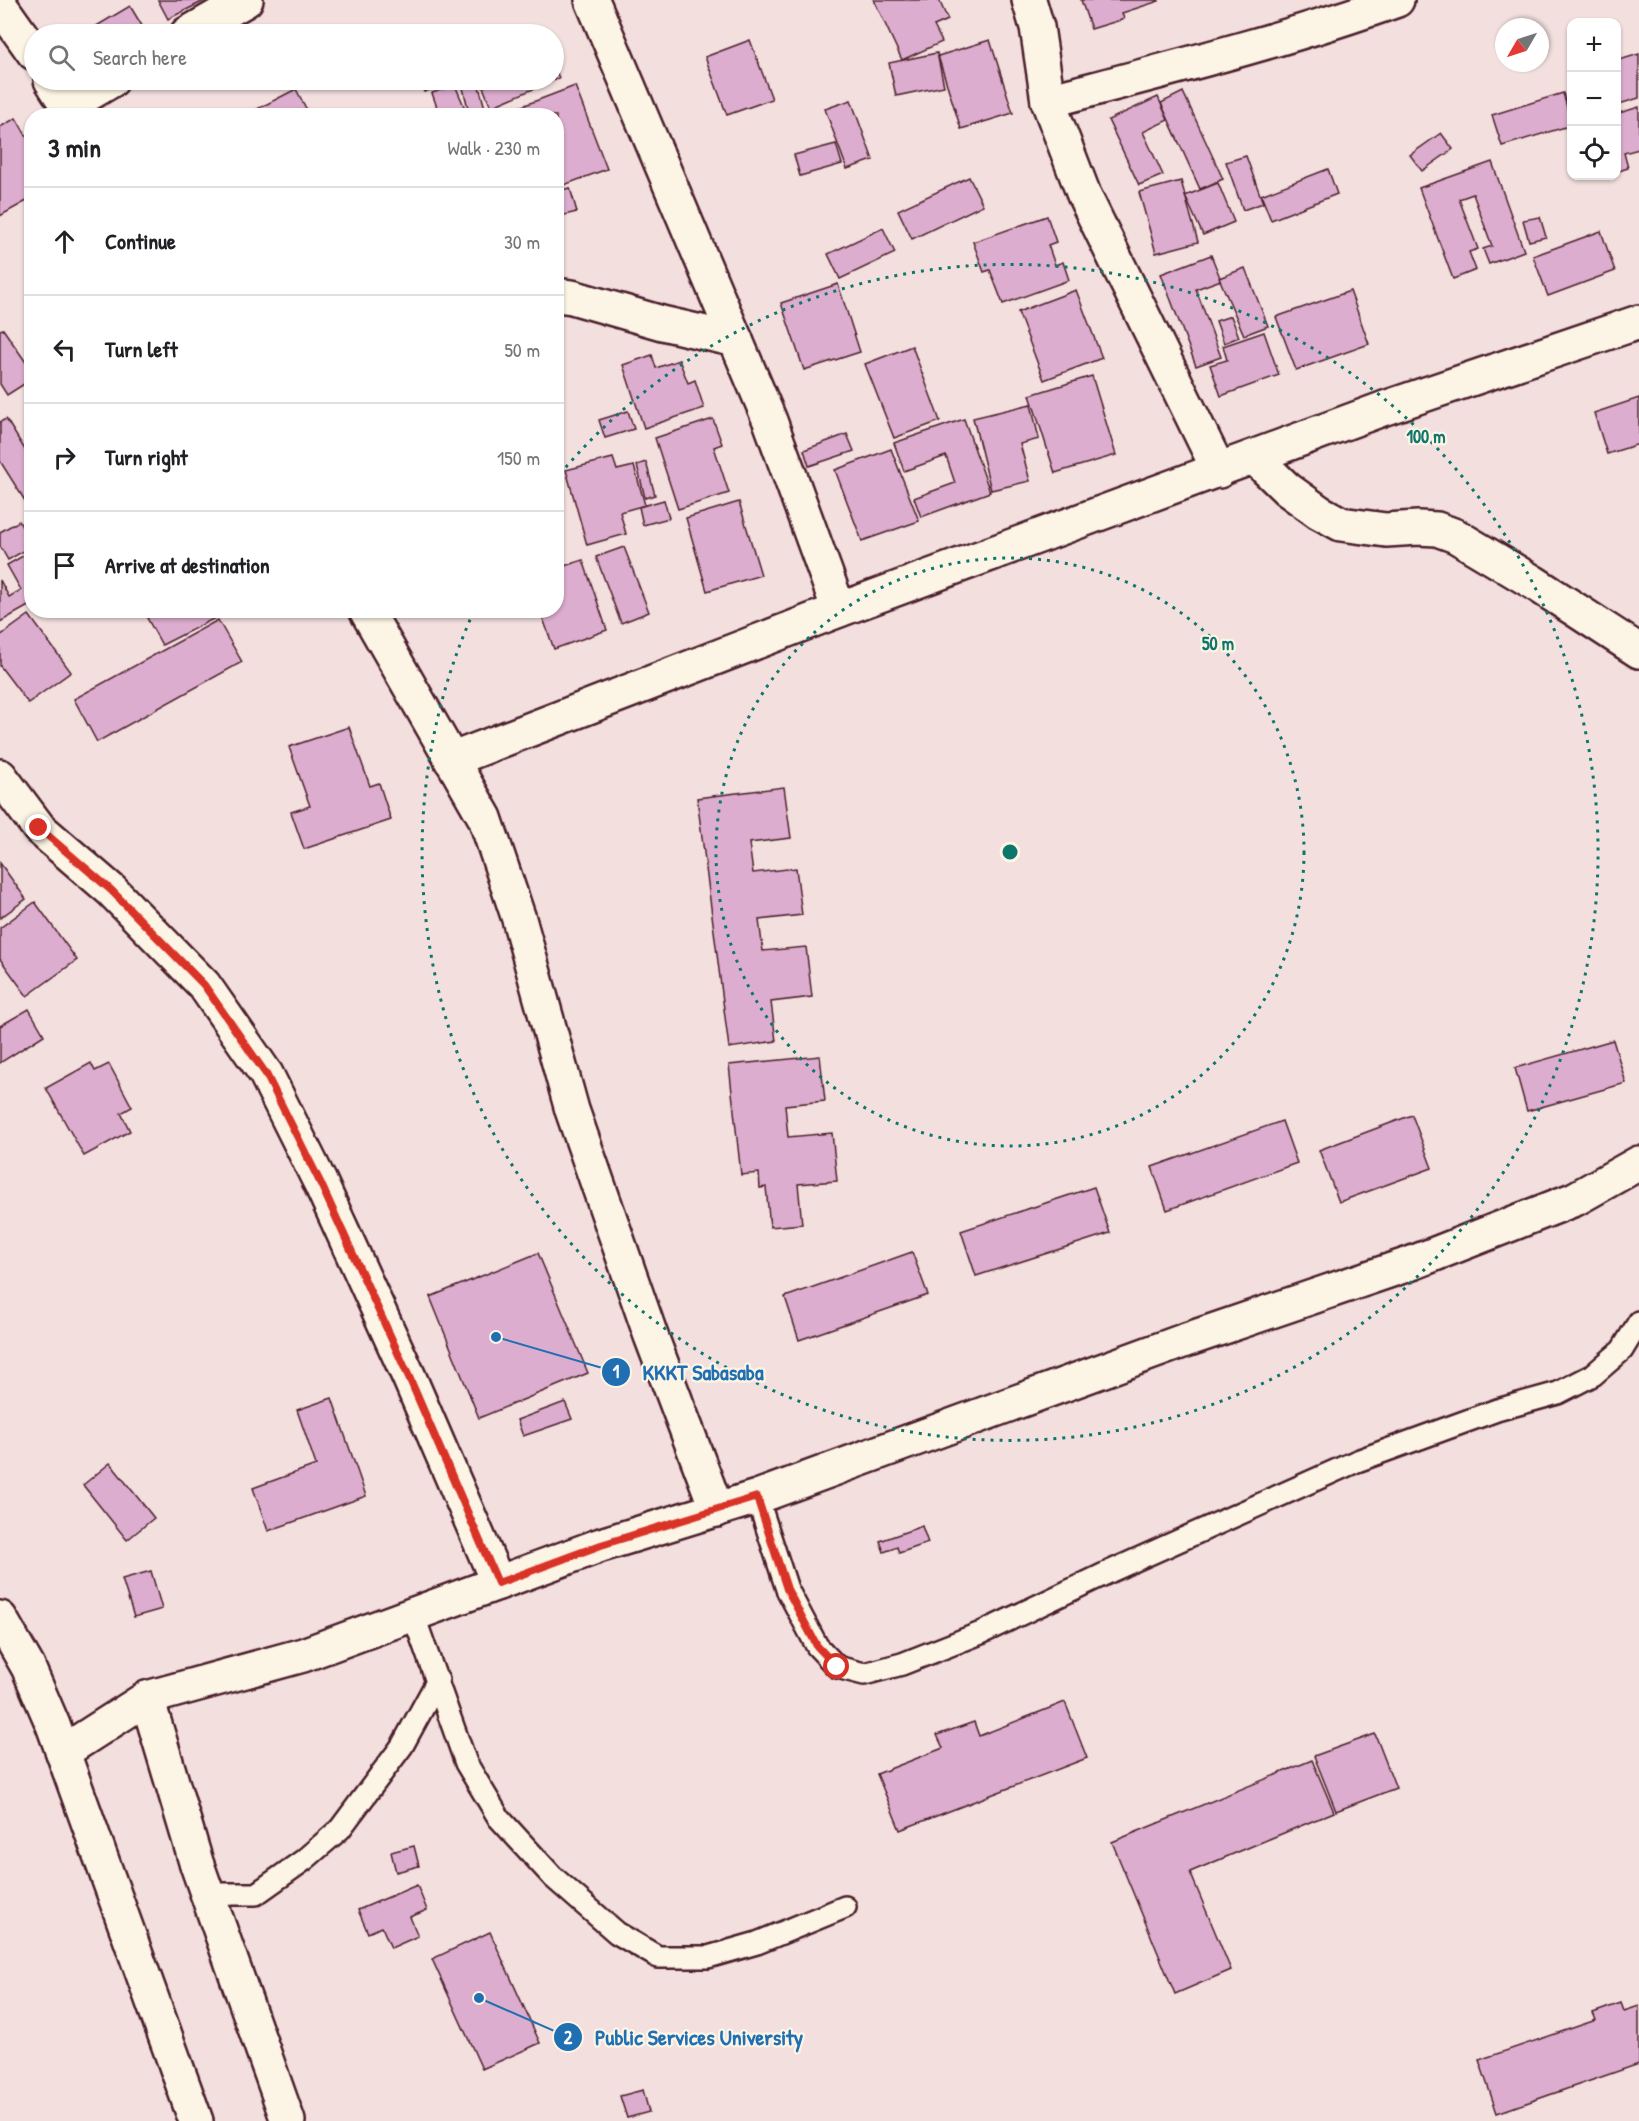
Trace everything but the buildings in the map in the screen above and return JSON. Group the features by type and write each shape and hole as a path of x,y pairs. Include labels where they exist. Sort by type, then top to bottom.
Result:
{"street":[{"path":"204,24 246,0"},
{"path":"592,0 770,421 839,610"},
{"path":"1029,0 1037,27 1048,101 1084,195 1219,471"},
{"path":"1048,101 1246,48 1397,0"},
{"path":"0,5 24,40"},
{"path":"64,100 88,90"},
{"path":"564,296 662,323 736,340"},
{"path":"451,760 839,610 1386,408 1639,322"},
{"path":"1255,458 1287,489 1319,512 1341,524 1386,530 1437,529 1456,536 1533,582 1639,651"},
{"path":"371,618 485,818 519,919 572,1110 651,1336 717,1510"},
{"path":"0,776 39,828 111,890 204,985 266,1074 320,1182 404,1366 498,1583"},
{"path":"63,1752 147,1698 303,1655 601,1545 757,1497 1182,1341 1412,1263 1575,1199 1639,1162"},
{"path":"0,1618 28,1666 63,1752 196,2121"},
{"path":"147,1698 196,1862 288,2121"}],"lane":[{"path":"757,1497 787,1589 817,1646 837,1667 864,1674 902,1664 981,1633 1111,1571 1358,1461 1497,1410 1558,1393 1593,1375 1622,1350 1639,1322"},
{"path":"413,1614 466,1763 499,1818 553,1877 617,1933 658,1957 708,1957 757,1942 845,1906"},
{"path":"207,1894 256,1894 304,1860 340,1829 402,1746 438,1680"}],"place":[{"name":"KKKT Sabasaba","path":"496,1337"},
{"name":"Public Services University","path":"479,1998"}],"route":[{"path":"39,828 111,890 204,985 266,1074 320,1182 409,1377 498,1583 601,1545 757,1497 787,1589 817,1646 837,1667"}]}
